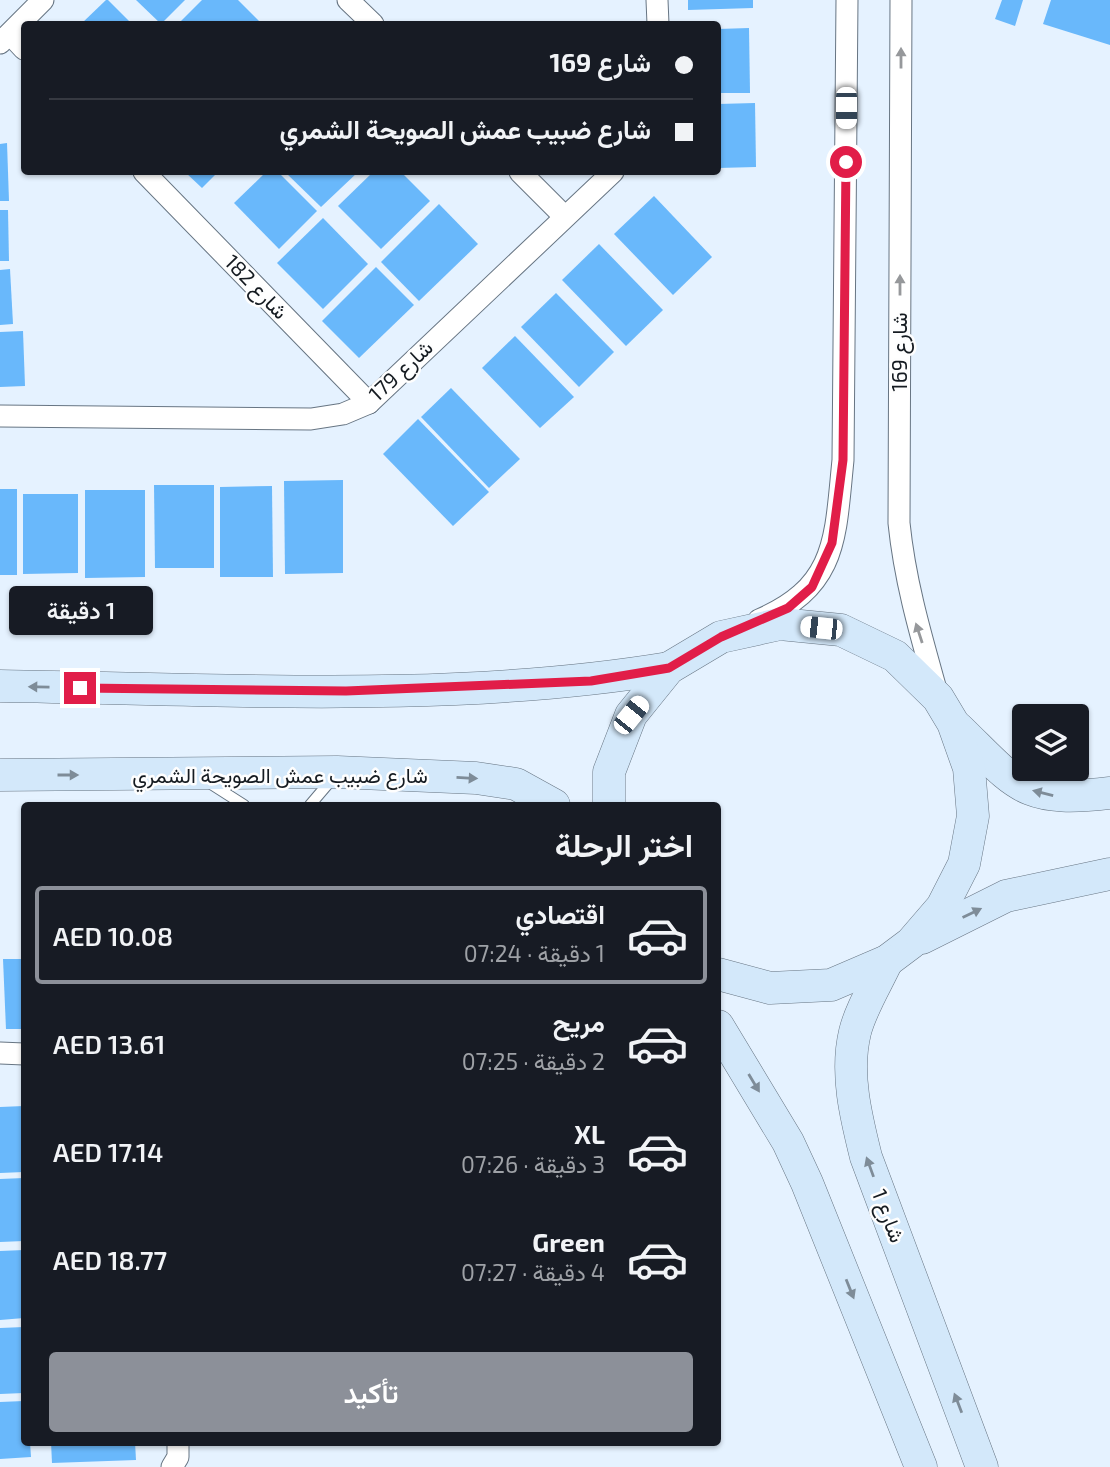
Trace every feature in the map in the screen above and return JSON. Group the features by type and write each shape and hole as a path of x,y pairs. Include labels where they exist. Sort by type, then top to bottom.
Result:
{"street":[{"path":"27,21 43,0"},
{"path":"348,0 370,21"},
{"path":"657,0 658,21"},
{"path":"609,802 609,772 631,715 669,668 721,637 788,608 812,587 832,543 843,460 847,0"},
{"name":"شارع 169","path":"901,0 899,523 913,613 946,710"},
{"name":"شارع 182","path":"147,175 369,403"},
{"path":"523,175 564,216"},
{"name":"شارع 179","path":"0,416 311,419 343,414 369,403 610,175"},
{"path":"721,637 780,624 841,630 895,656 1015,784 1043,795 1074,797 1110,793"},
{"path":"0,686 346,691 591,681 669,668"},
{"path":"899,952 942,907 964,864 973,816 969,768 946,710"},
{"name":"شارع ضبيب عمش الصويحة الشمري","path":"0,775 337,772 476,778 516,784 549,802"},
{"path":"721,975 770,988 831,985 1006,896 1110,874"},
{"name":"شارع 1","path":"899,952 855,1031 852,1075 854,1107 866,1157 982,1467"},
{"path":"721,1031 788,1142 807,1183 922,1467"},
{"path":"0,1053 21,1054"},
{"path":"172,1467 178,1457 178,1446"}],"lane":[{"path":"312,802 337,772"},
{"path":"197,775 239,802"}],"building":[{"path":"108,0 129,21 84,21"},
{"path":"136,0 185,0 164,21 158,21"},
{"path":"202,0 238,0 259,21 181,21"},
{"path":"688,0 753,0 753,8 688,10"},
{"path":"1002,0 1023,0 1015,26 995,19"},
{"path":"1051,0 1110,0 1110,45 1043,24"},
{"path":"749,28 750,93 721,93 721,29"},
{"path":"755,103 756,167 721,168 721,104"},
{"path":"7,143 9,201 0,201 0,144"},
{"path":"188,175 215,175 202,188"},
{"path":"263,175 281,175 317,211 279,249 234,203"},
{"path":"288,175 355,175 321,207"},
{"path":"370,175 404,175 430,201 381,249 338,206"},
{"path":"654,196 712,257 673,295 614,234"},
{"path":"439,204 478,244 419,301 381,262"},
{"path":"0,210 8,210 9,261 0,261"},
{"path":"323,218 368,264 323,309 277,263"},
{"path":"599,244 663,310 626,346 562,280"},
{"path":"376,267 414,305 359,358 322,321"},
{"path":"10,269 13,324 0,325 0,270"},
{"path":"556,293 614,352 579,387 521,327"},
{"path":"23,331 25,386 0,387 0,332"},
{"path":"515,336 574,397 540,428 482,368"},
{"path":"451,388 520,459 489,488 421,417"},
{"path":"418,419 489,492 453,526 383,454"},
{"path":"343,480 343,573 285,574 284,481"},
{"path":"154,485 214,485 214,568 155,568"},
{"path":"272,486 273,577 220,577 220,487"},
{"path":"0,489 17,489 17,575 0,575"},
{"path":"85,490 145,490 145,577 85,578"},
{"path":"23,494 78,494 78,573 23,574"},
{"path":"3,959 21,959 21,1029 6,1029"},
{"path":"21,1106 21,1172 0,1173 0,1107"},
{"path":"21,1178 21,1241 0,1242 0,1179"},
{"path":"21,1250 21,1318 0,1320 0,1251"},
{"path":"21,1327 21,1393 0,1394 0,1328"},
{"path":"21,1401 21,1446 30,1446 31,1457 0,1459 0,1402"},
{"path":"51,1446 135,1446 136,1460 52,1463"}],"route":[{"path":"80,688 346,691 591,681 669,668 721,637 788,608 812,587 823,568 832,543 839,504 843,460 846,162"}]}
